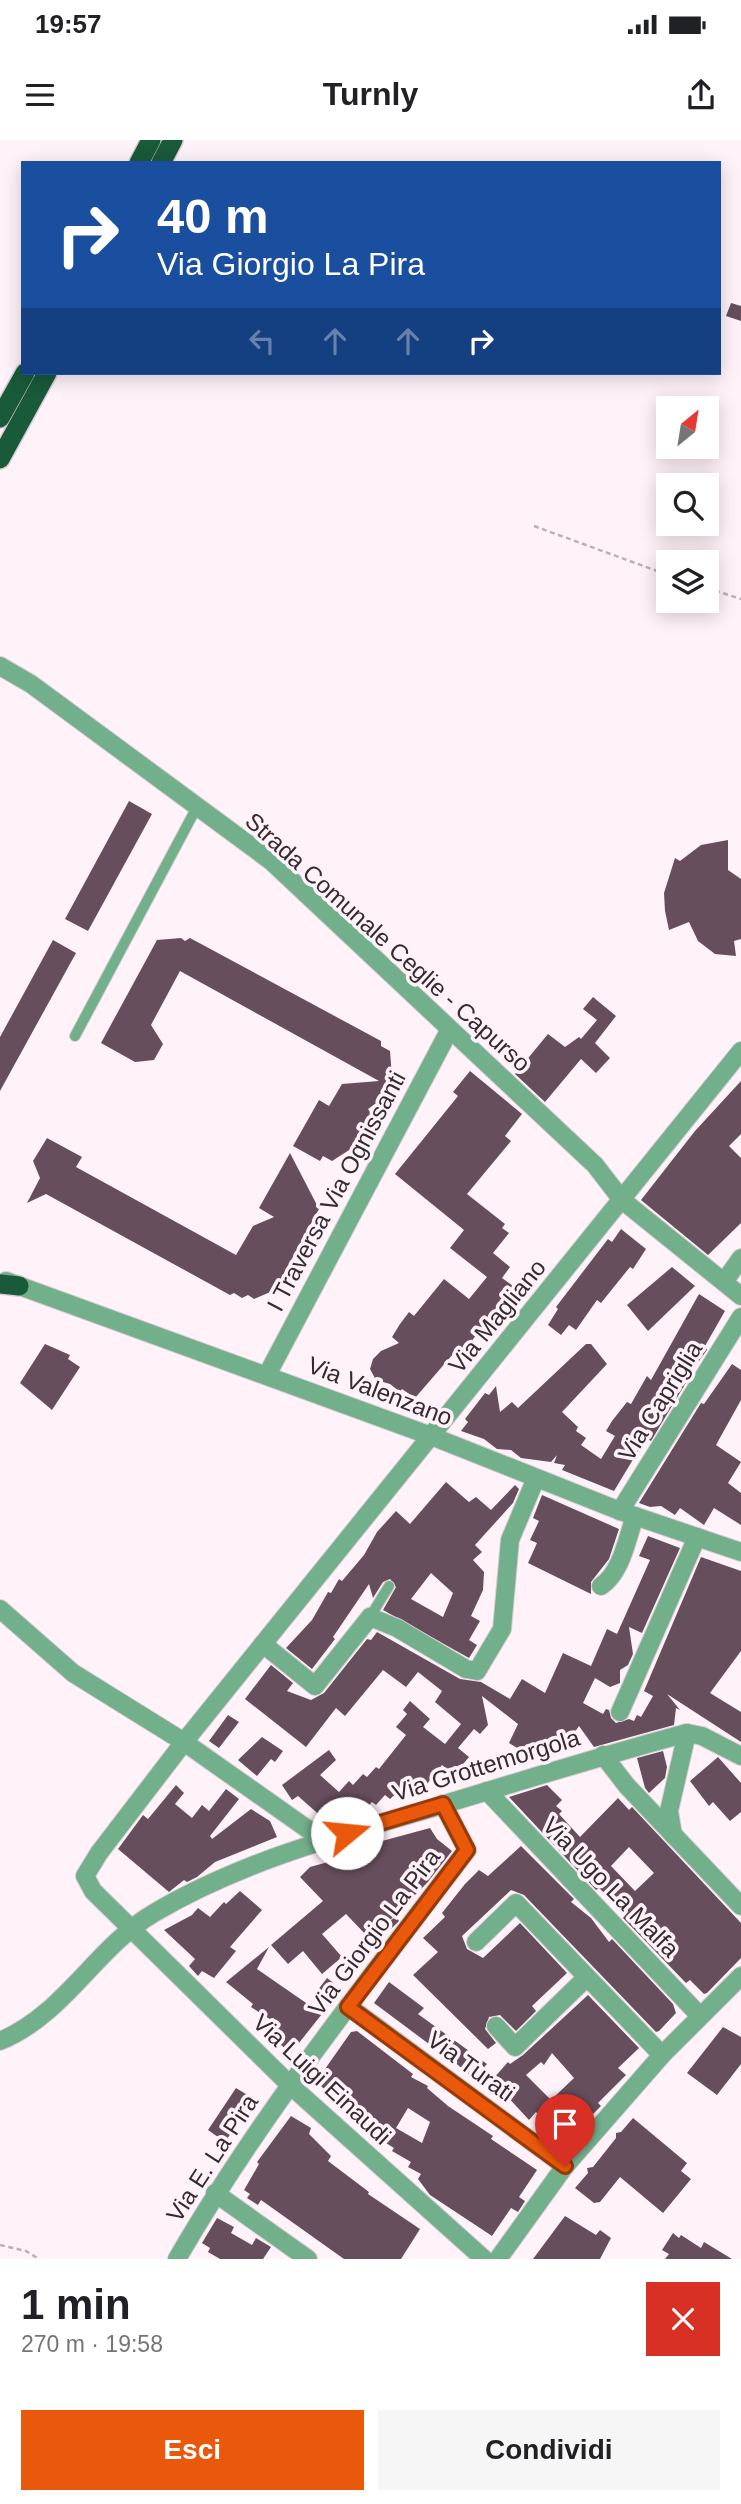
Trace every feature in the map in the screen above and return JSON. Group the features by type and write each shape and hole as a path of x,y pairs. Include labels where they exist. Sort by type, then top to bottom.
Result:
{"highway":[{"path":"140,161 151,140"},
{"path":"162,161 173,140"},
{"path":"0,418 24,375"},
{"path":"0,459 46,375"}],"street":[{"name":"Strada Comunale Ceglie - Capurso","path":"0,666 31,684 271,861 449,1031 595,1165 622,1200 741,1296"},
{"name":"I Traversa Via Ognissanti","path":"267,1375 449,1031"},
{"name":"Via Magliano","path":"184,1742 741,1051"},
{"path":"724,1282 741,1258"},
{"name":"Via Valenzano","path":"0,1279 10,1285 431,1436 627,1513 741,1552"},
{"name":"Via Capriglia","path":"601,1586 610,1580 620,1559 627,1513 741,1317"},
{"path":"263,1644 315,1686 370,1617 397,1628 466,1669 477,1671 502,1629 510,1540 536,1478"},
{"path":"620,1712 697,1537"},
{"path":"0,1609 73,1673 184,1742 323,1840"},
{"path":"674,1835 669,1811 687,1733 702,1736 741,1756"},
{"name":"Via Grottemorgola","path":"0,2041 41,2017 133,1928 154,1913 235,1872 323,1840 603,1755 687,1733"},
{"name":"Via Luigi Einaudi","path":"184,1742 99,1853 85,1876 93,1891 290,2085 484,2259"},
{"path":"603,1755 741,1906"},
{"name":"Via Ugo La Malfa","path":"487,1791 700,2016"},
{"name":"Via Giorgio La Pira","path":"290,2085 467,1850 443,1804"},
{"path":"475,1942 516,1903 662,2055"},
{"path":"498,2259 565,2166 662,2055 741,1976"},
{"path":"496,2026 514,2047 586,1978"},
{"name":"Via Turati","path":"348,2007 565,2166"},
{"name":"Via E. La Pira","path":"177,2259 215,2193 290,2085"},
{"path":"215,2193 308,2259"}],"lane":[{"path":"75,1036 198,805"},
{"path":"370,1617 389,1586"}],"path":[{"path":"534,526 656,571"},
{"path":"719,592 741,599"},
{"path":"0,2245 26,2251 39,2259"}],"building":[{"path":"731,303 741,306 741,321 726,316"},
{"path":"129,801 152,814 88,931 65,919"},
{"path":"728,840 728,870 741,879 741,939 734,941 736,956 715,954 698,941 689,922 669,930 665,911 664,893 675,858 680,861 701,845"},
{"path":"181,938 185,941 190,938 381,1041 381,1046 390,1051 392,1077 378,1102 368,1109 372,1115 354,1147 332,1161 323,1156 320,1161 293,1146 319,1100 329,1106 342,1084 379,1081 180,971 151,1025 163,1044 154,1060 135,1062 101,1043 157,940"},
{"path":"53,940 76,953 0,1091 0,1037"},
{"path":"593,997 616,1016 595,1043 610,1058 596,1073 581,1059 545,1102 515,1074 548,1034 565,1047 579,1037 581,1039 597,1020 583,1009"},
{"path":"470,1071 522,1114 505,1136 511,1141 467,1194 505,1224 502,1228 509,1233 493,1253 510,1267 502,1278 513,1286 465,1350 460,1346 415,1398 402,1389 400,1392 390,1384 376,1380 370,1369 373,1359 381,1351 399,1343 392,1337 400,1324 409,1312 414,1316 444,1279 469,1299 487,1277 450,1248 464,1230 395,1174 458,1096 453,1092"},
{"path":"741,1081 741,1134 729,1146 741,1158 741,1223 708,1255 641,1200 695,1131"},
{"path":"47,1138 82,1157 76,1167 236,1255 253,1226 274,1217 259,1208 290,1153 319,1209 275,1290 254,1299 248,1295 242,1298 234,1293 230,1295 46,1194 27,1203 40,1178 33,1161"},
{"path":"621,1229 646,1249 633,1269 630,1267 601,1303 597,1300 576,1330 569,1325 561,1335 548,1325 558,1309 556,1307 608,1239 612,1242"},
{"path":"672,1267 695,1286 648,1331 627,1305"},
{"path":"699,1294 725,1311 705,1346 707,1350 685,1380 687,1381 651,1441 646,1438 614,1491 562,1470 565,1465 554,1463 557,1455 551,1462 521,1458 511,1450 497,1449 484,1439 461,1431 468,1422 465,1419 485,1393 489,1395 496,1386 500,1412 512,1402 518,1408 586,1344 591,1344 607,1364 562,1412 578,1427 576,1431 586,1438 581,1445 601,1459 615,1436 606,1431 627,1402 631,1404 647,1376 651,1380"},
{"path":"45,1344 70,1355 68,1359 80,1367 52,1410 20,1383"},
{"path":"732,1364 741,1370 741,1400 716,1445 741,1462 728,1483 741,1493 741,1525 714,1508 704,1525 680,1508 675,1515 661,1506 650,1507 639,1503 701,1403 704,1404"},
{"path":"446,1482 469,1502 476,1497 491,1510 515,1485 519,1489 513,1503 475,1545 482,1552 473,1560 484,1572 483,1590 471,1616 480,1621 469,1640 477,1645 469,1658 383,1610 396,1587 390,1579 383,1582 373,1598 369,1584 333,1637 335,1639 312,1669 286,1648 312,1620 328,1592 331,1593 339,1579 342,1581 364,1555 377,1532 396,1511 410,1524","holes":["431,1573 453,1593 443,1617 411,1599"]},
{"path":"542,1495 619,1529 609,1559 591,1582 591,1594 528,1563 537,1543 530,1540 539,1521 533,1518"},
{"path":"648,1536 680,1548 642,1633 629,1627 633,1654 628,1665 620,1670 620,1683 610,1687 595,1678 583,1703 603,1714 606,1709 609,1710 616,1723 629,1719 634,1721 637,1715 641,1717 653,1696 644,1691 701,1557 741,1571 741,1651 710,1693 741,1712 741,1742 667,1694 680,1710 676,1708 674,1725 594,1747 579,1726 561,1752 545,1742 536,1755 533,1752 530,1756 509,1743 518,1724 482,1696 488,1725 480,1734 474,1729 458,1748 469,1757 454,1775 442,1765 423,1789 411,1780 390,1799 385,1795 376,1805 372,1802 362,1813 358,1809 345,1822 332,1826 298,1796 292,1800 282,1785 329,1750 336,1760 320,1775 339,1792 349,1781 353,1785 363,1774 367,1777 376,1767 379,1769 406,1735 396,1727 407,1714 403,1710 410,1701 430,1719 423,1727 445,1744 461,1724 435,1702 442,1691 418,1672 406,1687 383,1670 345,1716 336,1708 306,1747 245,1699 271,1665 293,1683 287,1691 311,1700 324,1693 367,1639 371,1640 377,1632 460,1679 481,1682 510,1699 522,1679 545,1693 563,1653 591,1666 607,1629 617,1634 650,1560 639,1556"},
{"path":"228,1715 239,1722 219,1748 209,1741"},
{"path":"262,1737 283,1751 275,1762 271,1759 257,1776 238,1760"},
{"path":"663,1751 667,1767 665,1778 649,1793 645,1788 637,1758"},
{"path":"718,1757 741,1783 741,1812 730,1821 713,1802 709,1806 690,1781"},
{"path":"176,1785 184,1793 175,1804 192,1818 202,1805 209,1811 226,1789 239,1799 210,1836 212,1839 251,1809 270,1821 277,1837 215,1862 197,1877 187,1882 184,1880 169,1892 118,1849 143,1815 148,1819"},
{"path":"547,1785 562,1800 556,1806 562,1811 559,1814 580,1837 618,1798 629,1810 632,1807 741,1923 741,1958 707,1993 704,1994 690,1980 686,1983 623,1918 626,1914 599,1888 596,1890 509,1797","holes":["629,1847 654,1873 635,1891 611,1866"]},
{"path":"430,1828 437,1839 452,1851 427,1883 389,1921 396,1917 399,1921 375,1945 368,1949 360,1940 367,1936 346,1914 322,1934 342,1957 322,1974 303,1951 288,1964 271,1945 323,1901 300,1877 310,1867 339,1859 348,1849 347,1845 359,1841 360,1847"},
{"path":"521,1846 574,1899 571,1902 591,1918 609,1942 612,1939 673,2004 676,2013 659,2031 656,2032 524,1895 511,1890 462,1936 467,1949 483,1958 520,1923 567,1973 532,2006 536,2011 516,2031 500,2015 489,2017 485,2029 496,2043 488,2049 413,1975 438,1952 423,1938 445,1917 442,1913 465,1884 479,1870 488,1876"},
{"path":"240,1891 262,1910 230,1947 236,1951 214,1978 202,1971 198,1976 189,1966 195,1959 164,1930 192,1915 198,1908 210,1917 224,1902 226,1904"},
{"path":"269,1947 257,1969 322,2014 291,2053 271,2037 279,2025 251,2007 253,2004 226,1982"},
{"path":"327,1978 340,1988 325,2009 314,1995"},
{"path":"389,1982 424,2008 418,2014 487,2064 474,2079 435,2045 433,2047 374,2003"},
{"path":"588,1995 639,2048 618,2068 626,2075 598,2103 601,2106 587,2120 580,2113 558,2135 536,2112 529,2120 492,2080 508,2062 510,2064","holes":["552,2053 574,2078 551,2100 526,2075 541,2062 544,2065"]},
{"path":"723,2027 741,2037 741,2064 717,2095 687,2073"},
{"path":"357,2031 413,2074 411,2077 428,2086 427,2088 448,2106 537,2170 519,2197 525,2201 518,2212 511,2208 492,2236 430,2195 418,2179 421,2174 408,2167 411,2162 368,2132 319,2084 318,2079 351,2032","holes":["408,2108 430,2122 422,2143 396,2128"]},
{"path":"236,2088 254,2099 225,2142 208,2130"},
{"path":"291,2116 311,2128 309,2134 331,2156 328,2161 369,2192 368,2194 420,2229 401,2259 344,2259 261,2200 258,2205 247,2198 250,2194 244,2190 259,2164 257,2162"},
{"path":"633,2118 687,2163 681,2171 691,2179 663,2213 620,2177 600,2202 594,2203 575,2188 588,2173 587,2168 593,2167 616,2138 616,2133 621,2132"},
{"path":"565,2216 596,2235 600,2230 611,2238 600,2259 533,2259"},
{"path":"217,2218 234,2227 231,2233 252,2245 256,2238 271,2247 263,2259 220,2259 208,2252 210,2248 202,2243"},
{"path":"673,2233 701,2248 704,2242 732,2259 665,2259 669,2254 662,2250"}],"route":[{"path":"347,1833 443,1804 467,1850 348,2007 565,2166"}]}
